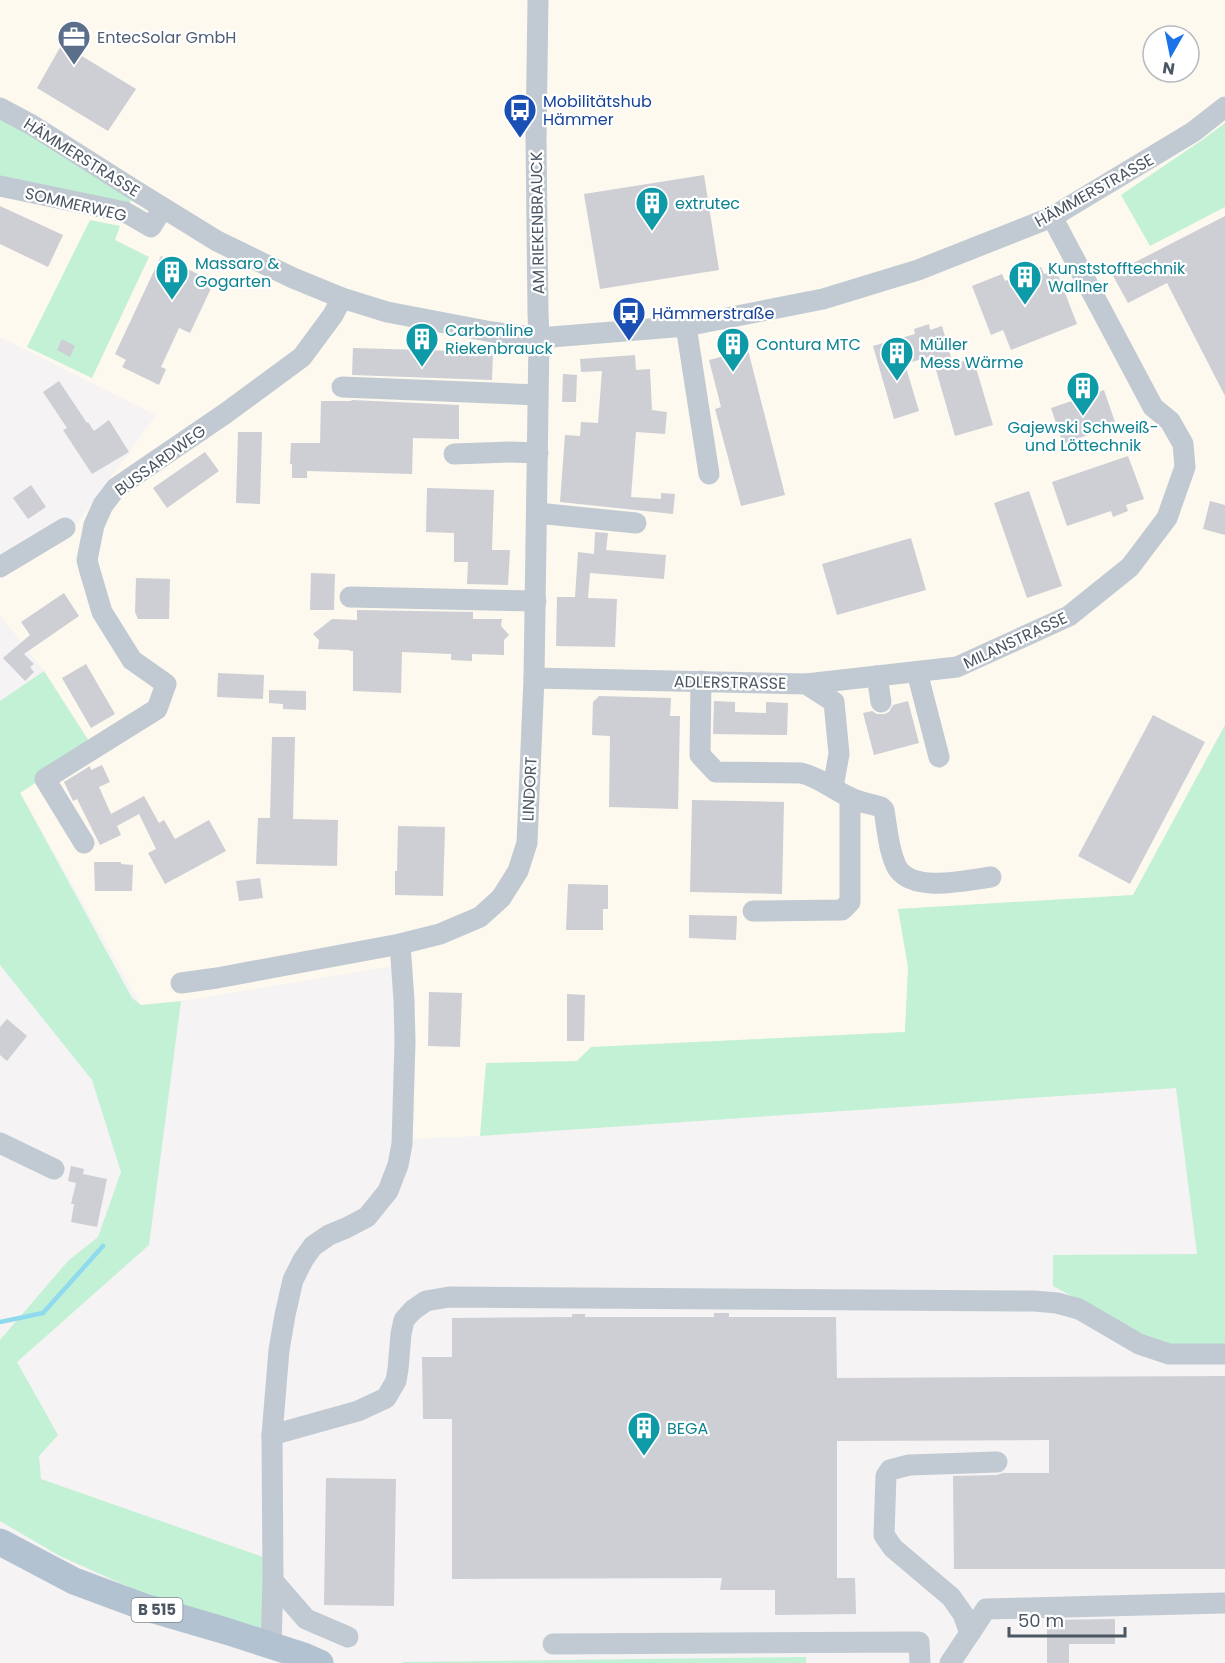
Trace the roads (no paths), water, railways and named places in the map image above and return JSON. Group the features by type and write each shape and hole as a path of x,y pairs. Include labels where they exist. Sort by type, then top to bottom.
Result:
{"main road":[{"name":"B 515","path":"0,1542 74,1581 144,1607 271,1645 320,1663"}],"street":[{"name":"AM RIEKENBRAUCK","path":"538,0 536,140 539,338"},
{"name":"HÄMMERSTRASSE","path":"0,108 32,125 217,241 293,278 342,298 387,312 442,324 539,338 686,326 823,299 880,282 965,252 1052,217 1194,132 1225,107"},
{"name":"SOMMERWEG","path":"0,186 125,212 151,227 162,208"},
{"name":"MILANSTRASSE","path":"806,684 957,668 1070,616 1130,567 1167,518 1185,467 1183,444 1170,421 1153,407 1052,217"},
{"name":"BUSSARDWEG","path":"84,843 45,779 157,709 166,684 132,660 102,612 87,560 94,525 103,505 116,488 226,413 302,357 333,315 342,298"},
{"path":"686,326 709,474"},
{"name":"LINDORT","path":"181,983 400,944 440,934 480,917 501,898 518,871 526,843 534,678 539,338"},
{"path":"342,387 538,395"},
{"path":"454,454 538,453"},
{"path":"537,513 636,523"},
{"path":"0,567 65,528"},
{"path":"350,597 536,601"},
{"path":"917,672 939,757"},
{"path":"877,676 881,702"},
{"name":"ADLERSTRASSE","path":"534,678 806,684 834,702 841,792"},
{"path":"701,681 700,755 716,772 810,775 841,792 884,810 893,855 898,869 907,876 939,884 991,877"},
{"path":"753,911 842,910 850,902 841,792"},
{"path":"271,1645 272,1435 279,1350 293,1280 303,1260 313,1246 329,1235 367,1217 376,1208 388,1191 398,1165 402,1144 405,1066 400,944"},
{"path":"0,1143 54,1169"},
{"path":"272,1435 358,1411 386,1398 396,1381 404,1320 426,1300 449,1297 1034,1301 1058,1303 1079,1310 1139,1344 1169,1354 1225,1354"},
{"path":"970,1633 963,1614 951,1597 894,1548 884,1535 886,1476 891,1470 909,1465 997,1462"},
{"path":"273,1581 306,1618 348,1637"},
{"path":"950,1663 986,1609 1225,1604"},
{"path":"553,1644 919,1642 920,1663"}],"waterway":[{"path":"0,1322 43,1313 103,1246"}],"place":[{"name":"EntecSolar GmbH","path":"74,66"},
{"name":"Mobilitätshub Hämmer","path":"520,139"},
{"name":"extrutec","path":"652,232"},
{"name":"Massaro & Gogarten","path":"172,301"},
{"name":"Kunststofftechnik Wallner","path":"1025,306"},
{"name":"Hämmerstraße","path":"629,342"},
{"name":"Carbonline Riekenbrauck","path":"422,368"},
{"name":"Contura MTC","path":"733,373"},
{"name":"Müller Mess Wärme","path":"897,382"},
{"name":"Gajewski Schweiß- und Löttechnik","path":"1083,417"},
{"name":"BEGA","path":"644,1457"}]}
